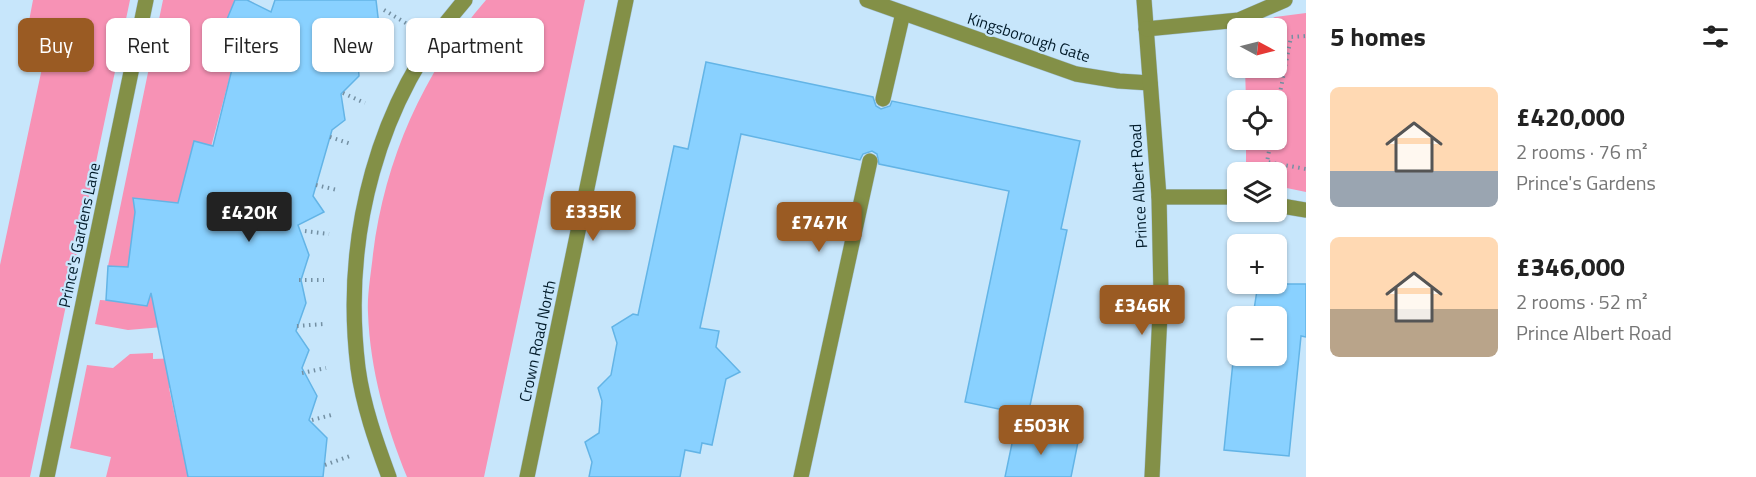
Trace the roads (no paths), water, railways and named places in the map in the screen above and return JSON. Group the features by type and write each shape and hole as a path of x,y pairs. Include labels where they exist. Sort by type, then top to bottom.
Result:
{"street":[{"name":"Prince's Gardens Lane","path":"47,477 146,0"},
{"path":"389,477 378,446 359,370 354,287 358,240 376,159 396,107 423,56 445,22 465,0"},
{"name":"Crown Road North","path":"527,477 626,0"},
{"name":"Kingsborough Gate","path":"867,0 1076,74 1150,83"},
{"name":"Prince Albert Road","path":"1144,0 1159,197 1161,293 1152,477"},
{"path":"1146,29 1239,20 1285,0"},
{"path":"883,99 903,14"},
{"path":"801,477 870,161"},
{"path":"1159,197 1227,198"},
{"path":"1287,207 1306,210"}]}
